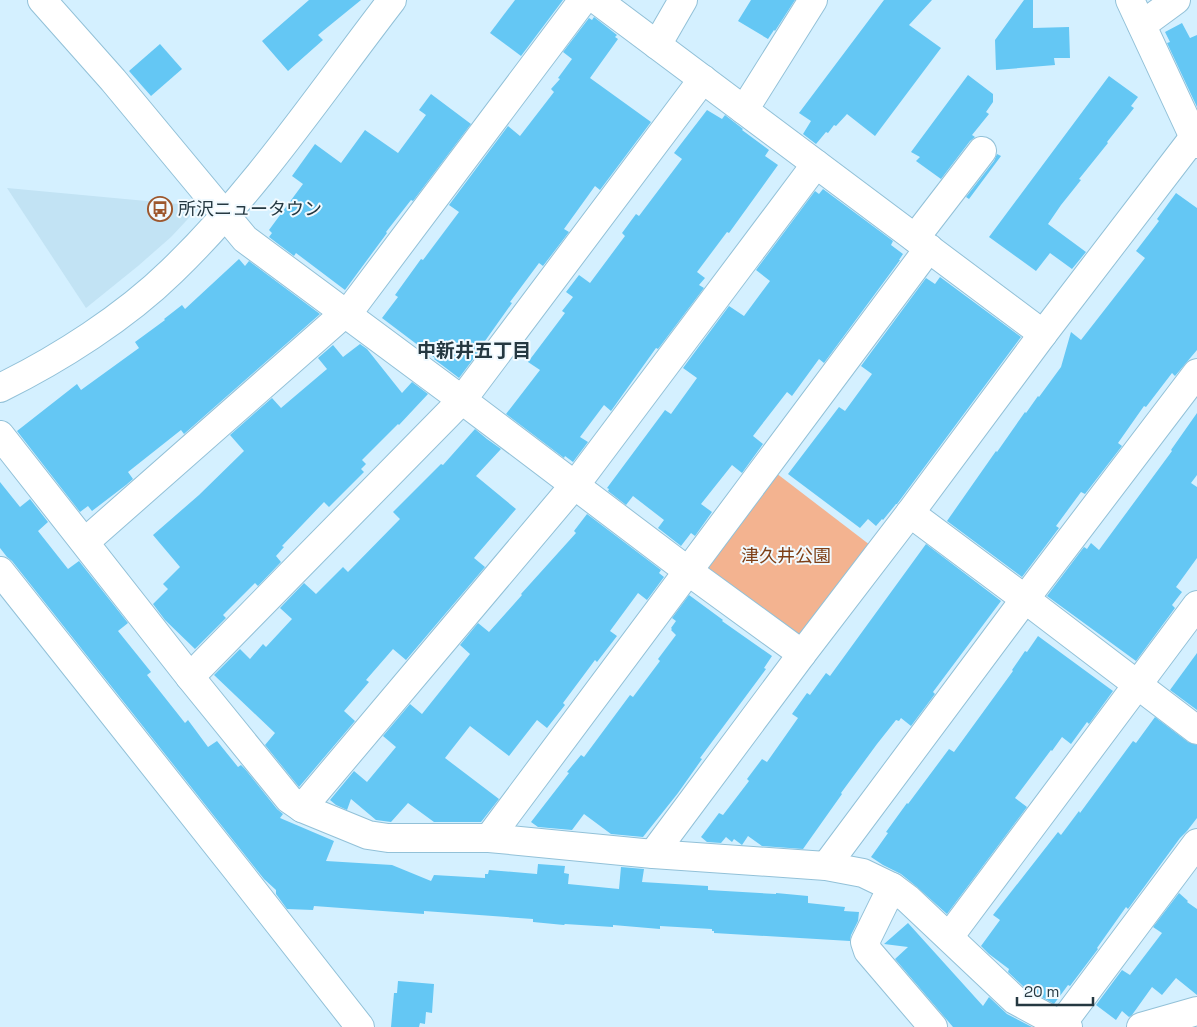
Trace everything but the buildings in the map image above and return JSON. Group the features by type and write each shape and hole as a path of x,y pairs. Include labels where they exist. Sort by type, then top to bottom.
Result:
{"street":[{"path":"42,0 113,80 245,239 688,571 802,654"},
{"path":"0,388 66,351 107,324 134,304 171,272 225,216 279,150 391,0"},
{"path":"85,542 345,314 360,297 583,0"},
{"path":"597,0 1043,334"},
{"path":"657,45 683,0"},
{"path":"744,110 813,0"},
{"path":"653,854 1043,334 1195,140 1130,0"},
{"path":"1142,24 1176,0"},
{"path":"190,677 462,400 704,79"},
{"path":"488,838 688,571 922,244 982,151"},
{"path":"302,808 582,476 816,164"},
{"path":"826,866 1025,599 1197,373"},
{"path":"0,435 190,677 289,799 302,808 368,835 388,838 488,838 653,854 826,866 863,873 892,887 908,898 1015,1000 1064,1026 1197,843"},
{"path":"910,513 1197,730"},
{"path":"0,571 231,862 358,1027"},
{"path":"949,938 1197,605"},
{"path":"892,887 865,942 868,951 933,1027"},
{"path":"1142,1027 1197,1011"}],"shaded area":[{"path":"7,188 200,206 171,237 86,308"}],"green space":[{"name":"津久井公園","path":"776,473 870,545 799,639 703,568"}],"place":[{"name":"所沢ニュータウン","path":"160,209"}],"district":[{"name":"中新井五丁目","path":"474,350"}]}
